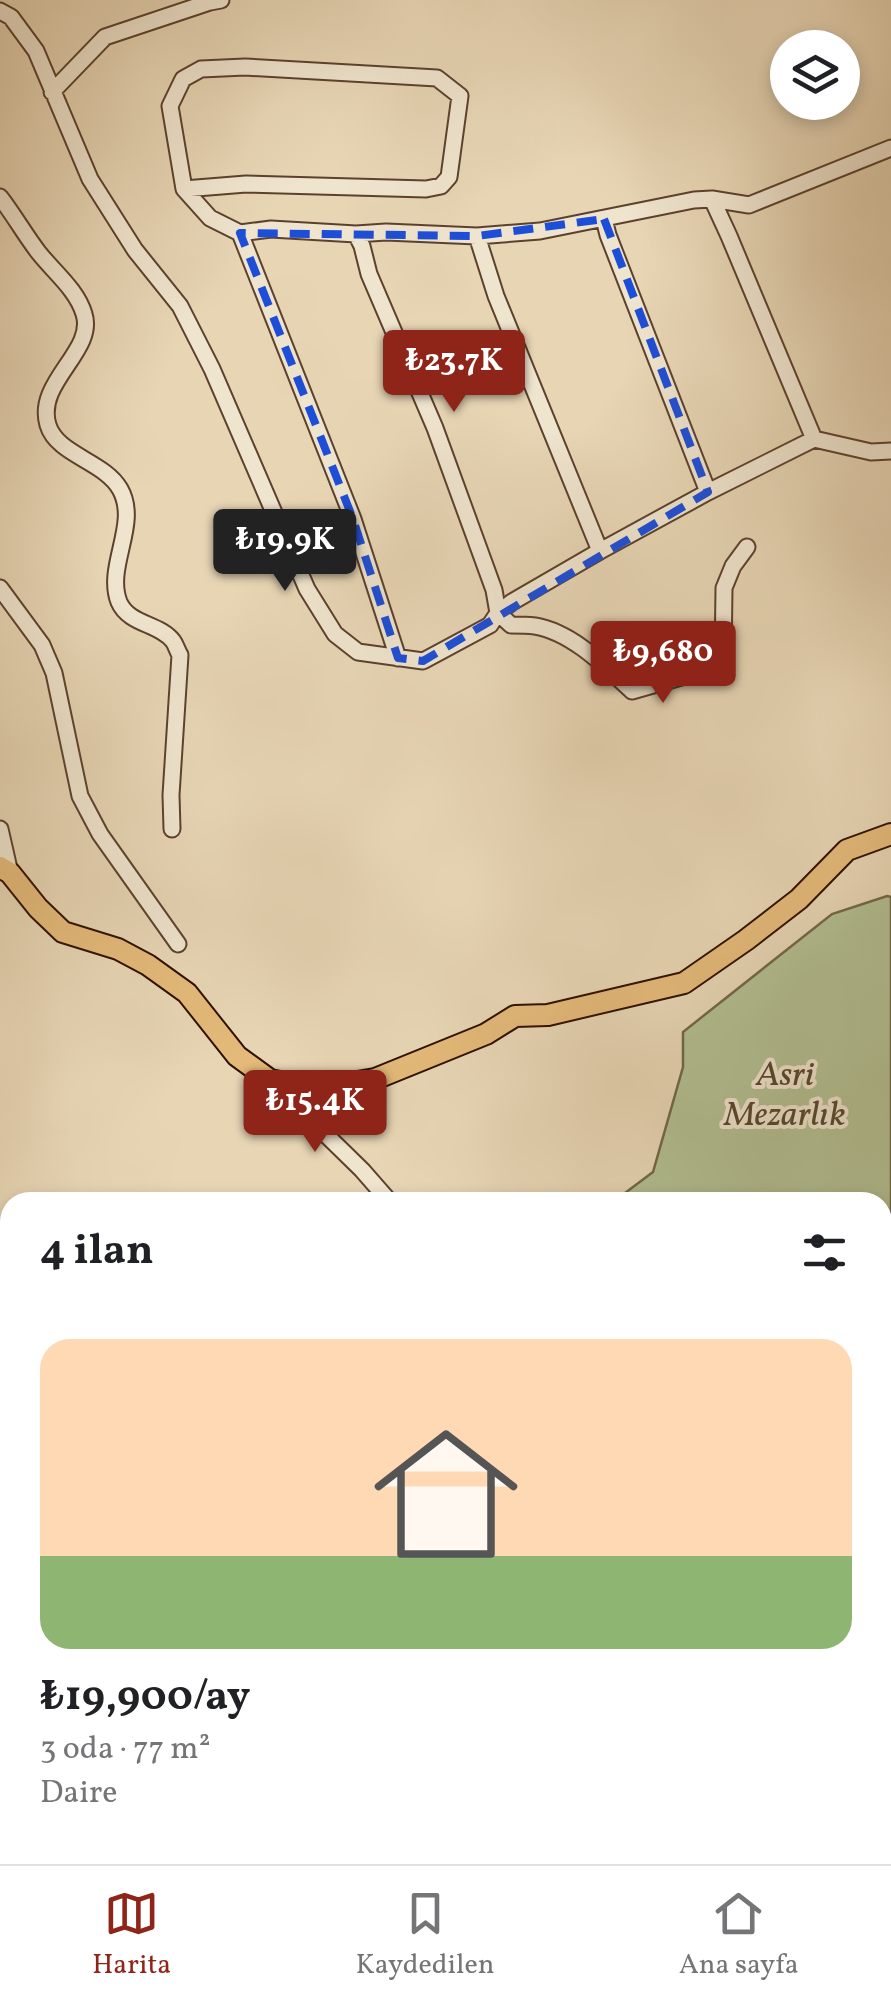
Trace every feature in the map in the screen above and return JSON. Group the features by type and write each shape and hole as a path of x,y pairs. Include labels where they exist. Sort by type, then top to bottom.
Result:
{"main road":[{"path":"5,870 64,932 118,949 148,964 188,993 237,1056 270,1080 315,1089 376,1078 486,1034 516,1016 548,1016 684,983 799,899 847,850 891,834"}],"street":[{"path":"52,92 105,37 221,0"},
{"path":"0,12 11,17 36,51 90,179 135,250 180,306 212,369 307,589 336,634 358,652 423,661 490,625 512,602 600,551 814,438 871,452 891,451"},
{"path":"184,188 246,184 426,189 441,186 449,177 460,96 436,78 245,67 201,70 184,79 170,106 184,188 210,218 240,233 271,229 478,236 540,231 694,200 749,206 891,148"},
{"path":"0,197 84,313 84,336 56,380 47,404 47,422 60,444 94,464 120,490 126,514 117,570 120,604 131,617 172,639 180,655 172,829"},
{"path":"712,199 814,438"},
{"path":"604,218 708,492"},
{"path":"240,233 353,519 398,658"},
{"path":"356,234 369,274 435,428 494,590 498,614 511,625 537,626 574,642 632,691 723,665 724,588 747,546"},
{"path":"478,236 496,296 600,551"},
{"path":"0,588 42,645 54,673 80,796 100,834 178,944"},
{"path":"0,830 5,870"},
{"path":"270,1080 381,1192"}],"highlighted area":[{"path":"604,219 708,492 423,661 398,658 353,519 240,233 477,236"}],"green space":[{"name":"Asri Mezarlık","path":"891,897 891,1192 626,1192 653,1172 683,1067 683,1032 832,914"}]}
